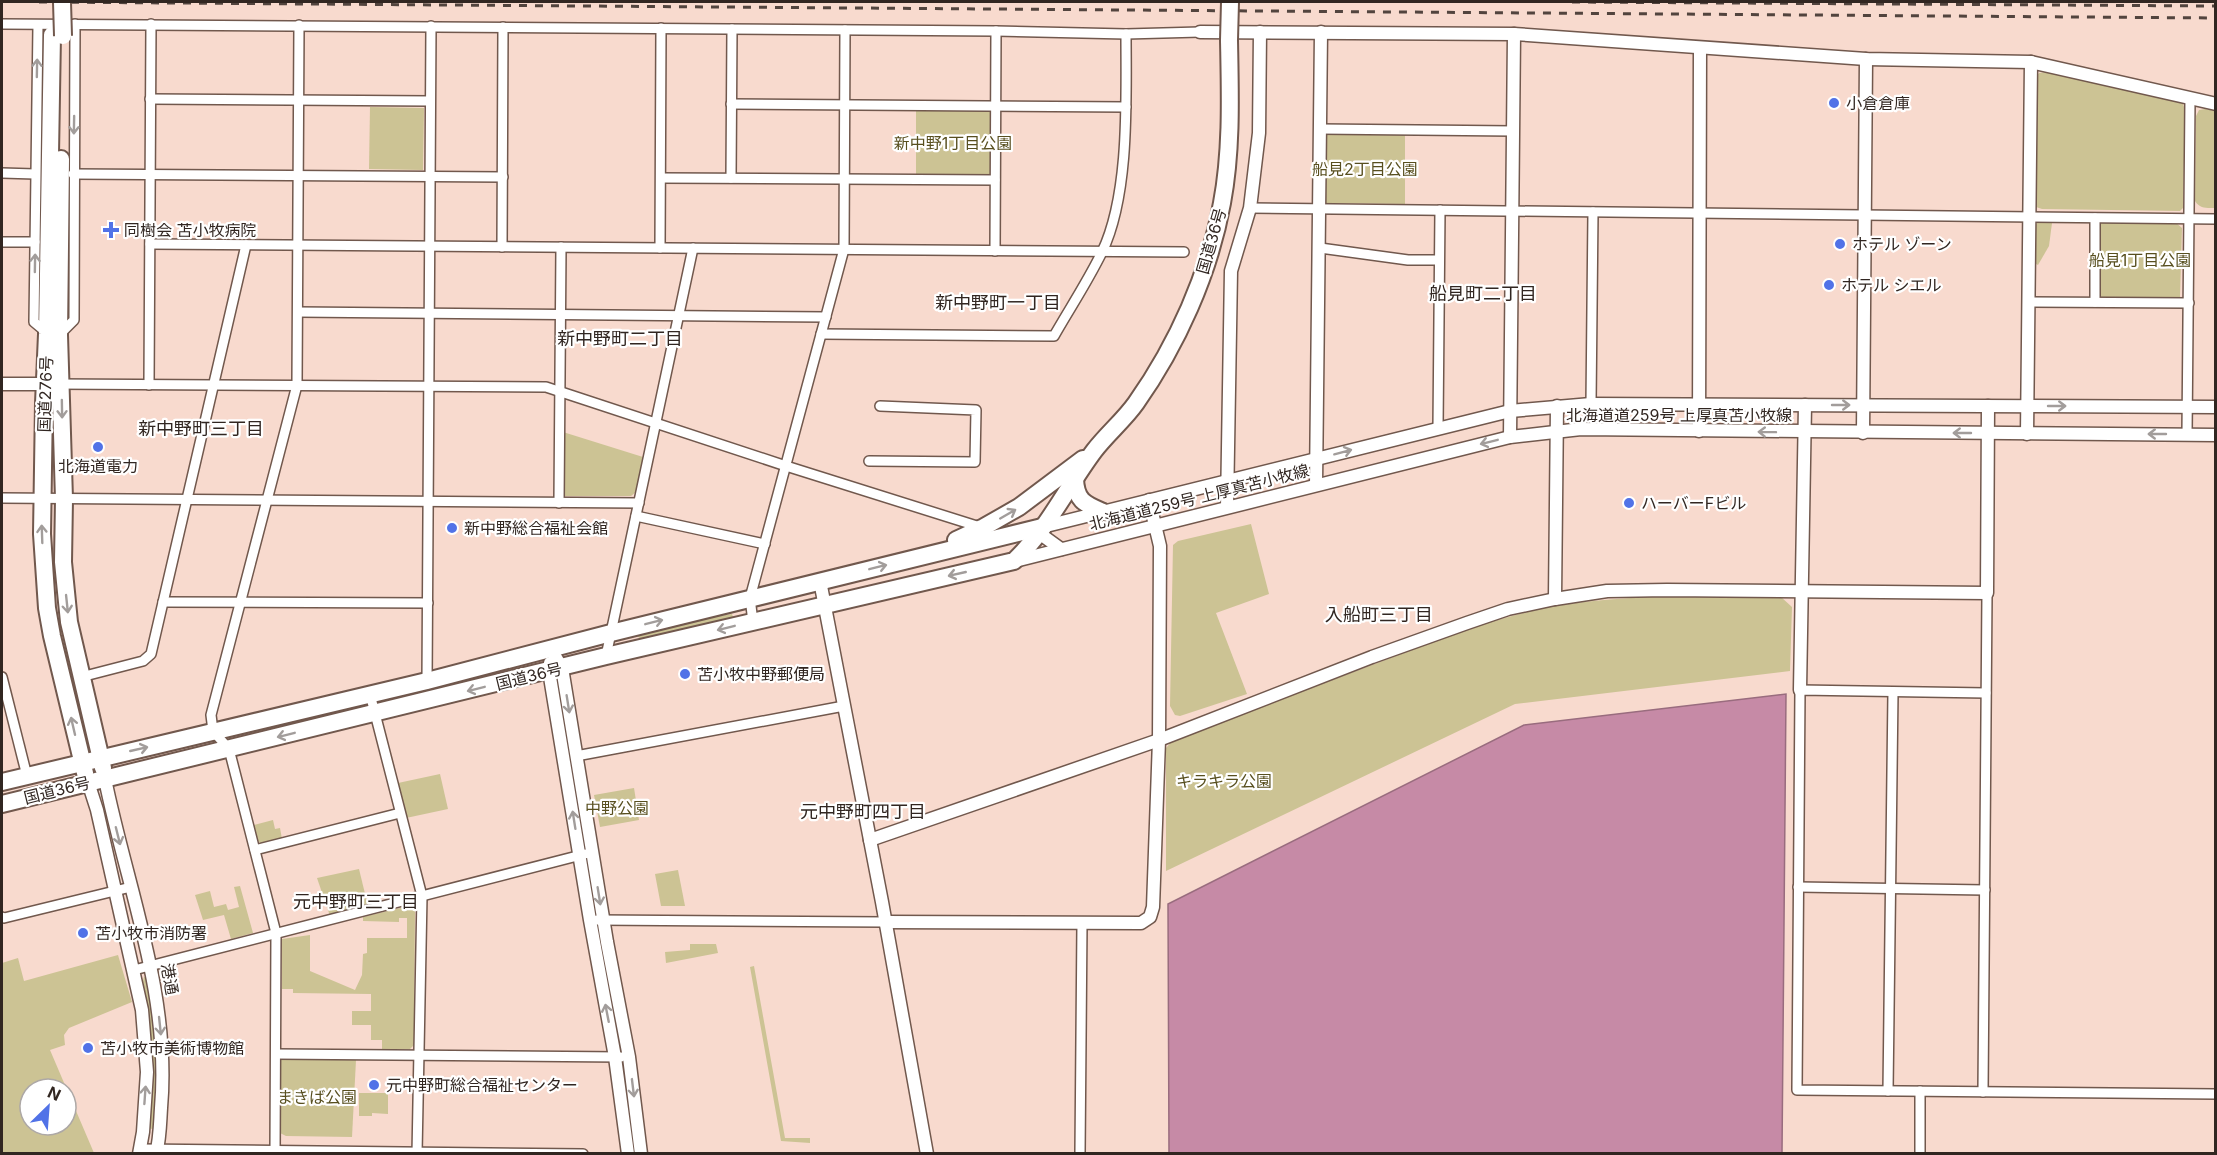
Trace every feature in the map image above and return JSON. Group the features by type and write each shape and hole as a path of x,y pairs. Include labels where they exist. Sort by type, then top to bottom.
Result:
{"highway":[{"name":"国道276号","path":"52,2 63,32"},
{"name":"国道276号","path":"62,2 53,384 42,499 42,545 49,617 88,782"},
{"name":"国道36号","path":"2,804 606,656 1014,561 1030,546 1039,529 1095,449 1135,404 1164,359 1193,300 1213,243 1222,203 1228,159 1230,2"},
{"name":"国道276号","path":"53,384 64,499 63,562 69,622 105,779"},
{"name":"国道36号","path":"917,557 984,527 1019,507 1095,449"},
{"path":"1075,479 1075,491 1084,504 1103,512"},
{"path":"1039,529 1033,510 1037,498 1046,486"},
{"name":"国道36号","path":"2,782 428,681 750,598 1039,529"}],"street":[{"path":"2,24 38,25 63,32 151,24 1126,34 1200,32 1514,34 1866,59 2031,62 2216,104"},
{"path":"149,385 151,24"},
{"path":"38,25 34,322 53,334 74,320 74,174 63,32"},
{"path":"274,1152 276,933 229,749 213,731 211,715 297,385 299,25"},
{"path":"428,700 431,26"},
{"path":"502,247 503,27"},
{"path":"660,248 661,28"},
{"path":"731,178 732,29"},
{"path":"753,622 750,598 844,249 845,30"},
{"path":"994,251 996,31"},
{"path":"1227,507 1231,271 1250,208 1260,133 1260,32"},
{"path":"1316,485 1321,32"},
{"path":"821,334 1054,336 1103,252 1113,222 1120,187 1126,107 1126,34"},
{"path":"1510,437 1514,34"},
{"path":"1699,430 1700,48"},
{"path":"1863,433 1866,59"},
{"path":"2027,434 2031,62"},
{"path":"150,99 430,101"},
{"path":"2187,435 2190,99"},
{"path":"731,104 1126,107"},
{"path":"1320,129 1513,131"},
{"path":"2,173 35,174"},
{"path":"74,174 503,177"},
{"path":"661,178 995,180"},
{"path":"1250,208 2216,219"},
{"path":"1438,429 1440,210"},
{"path":"1591,404 1593,212"},
{"path":"2095,218 2095,302"},
{"path":"2,242 35,242"},
{"path":"150,244 1184,252"},
{"path":"81,677 147,658 151,654 246,245"},
{"path":"559,503 561,247"},
{"path":"606,656 693,248"},
{"path":"1320,249 1408,260 1439,260"},
{"path":"2029,302 2188,303"},
{"path":"298,312 826,317"},
{"path":"2,384 546,387 970,525 984,527"},
{"name":"北海道道259号 上厚真苫小牧線","path":"1039,529 1510,411 1557,406 1591,404 2216,407"},
{"path":"1805,405 1797,1090 2216,1094"},
{"path":"868,461 975,462 976,410 880,406"},
{"path":"1556,598 1557,406"},
{"path":"1983,1092 1988,406"},
{"name":"北海道道259号 上厚真苫小牧線","path":"1014,561 1510,437 1557,431 1581,429 2216,435"},
{"path":"2,498 639,503"},
{"path":"597,920 1141,924 1150,917 1153,907 1159,740 1160,546 1149,500"},
{"path":"636,516 765,544"},
{"path":"1039,529 1061,549"},
{"path":"820,581 927,1154"},
{"path":"870,840 1159,740 1372,657 1508,609 1556,598 1608,591 1987,592"},
{"path":"163,602 428,603"},
{"path":"551,649 576,756 586,853"},
{"path":"556,669 597,920 628,1154"},
{"path":"2,677 27,776"},
{"path":"1800,690 1986,693"},
{"path":"1888,1091 1893,692"},
{"path":"370,694 422,896 417,1153"},
{"path":"576,756 844,706"},
{"name":"港通","path":"105,779 151,966 161,1026 163,1089 157,1151"},
{"name":"港通","path":"88,782 97,810 142,1010 147,1072 140,1151"},
{"path":"255,850 400,813"},
{"path":"134,970 586,853"},
{"path":"2,916 4,918 131,887"},
{"path":"1798,887 1985,890"},
{"path":"597,920 629,1057 641,1154"},
{"path":"1080,1154 1082,923"},
{"path":"276,1054 629,1057"},
{"path":"1920,1091 1920,1154"},
{"path":"140,1151 583,1154"}],"green space":[{"path":"2046,72 2177,100 2183,104 2185,110 2183,208 2180,211 2042,209 2036,207 2034,202 2035,78 2039,73"},
{"path":"370,107 424,108 423,170 369,169"},
{"name":"新中野1丁目公園","path":"916,110 990,110 990,175 916,175"},
{"path":"2199,110 2215,111 2215,208 2201,207 2195,201 2196,116"},
{"name":"船見2丁目公園","path":"1325,133 1405,134 1405,204 1326,203"},
{"path":"2043,221 2052,223 2049,246 2038,265 2036,264 2035,227 2037,223"},
{"name":"船見1丁目公園","path":"2100,221 2175,222 2182,228 2180,297 2099,298"},
{"path":"563,432 643,457 636,492 631,496 564,496"},
{"path":"1251,524 1269,594 1216,613 1247,694 1180,716 1175,715 1170,706 1173,545 1178,541"},
{"name":"キラキラ公園","path":"1665,596 1781,597 1792,607 1790,671 1515,704 1166,871 1166,748 1173,740 1470,628 1555,606"},
{"path":"732,614 733,617 641,639 637,636 706,618"},
{"path":"440,774 448,809 406,818 398,783"},
{"name":"中野公園","path":"634,788 639,820 600,827 594,795"},
{"path":"273,820 275,829 280,828 282,839 262,844 258,841 254,825"},
{"path":"359,869 368,906 330,916 317,878"},
{"path":"678,870 685,906 661,906 655,874"},
{"path":"240,886 253,933 231,939 224,915 203,920 195,895 210,891 214,907 226,904 228,910 239,907 234,887"},
{"path":"408,906 415,909 414,1045 410,1049 382,1049 382,1040 371,1040 371,1025 352,1025 352,1011 371,1011 371,994 293,993 293,989 282,989 282,939 310,935 310,971 355,990 362,975 363,954 367,953 367,938 407,938 407,918 399,918 399,922 363,921 363,917"},
{"path":"690,944 716,944 718,953 666,963 665,952 690,950"},
{"path":"118,955 132,1002 69,1028 64,1035 65,1045 50,1050 62,1077 18,1077 18,1137 78,1137 78,1116 94,1153 2,1154 2,963 18,958 24,981"},
{"path":"754,966 785,1138 810,1138 810,1143 781,1141 750,967"},
{"path":"144,977 148,978 157,1042 154,1128 152,1129 149,1128 150,1054"},
{"name":"まきば公園","path":"280,1058 356,1060 352,1137 286,1136 280,1133"},
{"path":"359,1093 388,1093 388,1114 372,1113 372,1116 359,1116"}],"shaded area":[{"path":"1786,694 1782,1153 1169,1153 1168,904 1524,725"}],"railway":[{"path":"39,2 2216,18"},
{"path":"1572,2 2216,6"}],"place":[{"name":"小倉倉庫","path":"1834,103"},
{"name":"同樹会 苫小牧病院","path":"111,230"},
{"name":"ホテル ゾーン","path":"1840,244"},
{"name":"ホテル シエル","path":"1829,285"},
{"name":"北海道電力","path":"98,447"},
{"name":"ハーバーFビル","path":"1629,503"},
{"name":"新中野総合福祉会館","path":"452,528"},
{"name":"苫小牧中野郵便局","path":"685,674"},
{"name":"苫小牧市消防署","path":"83,933"},
{"name":"苫小牧市美術博物館","path":"88,1048"},
{"name":"元中野町総合福祉センター","path":"374,1085"}],"district":[{"name":"船見町二丁目","path":"1483,294"},
{"name":"新中野町一丁目","path":"998,303"},
{"name":"新中野町二丁目","path":"620,339"},
{"name":"新中野町三丁目","path":"201,429"},
{"name":"入船町三丁目","path":"1379,615"},
{"name":"元中野町四丁目","path":"863,812"},
{"name":"元中野町三丁目","path":"356,902"}]}
